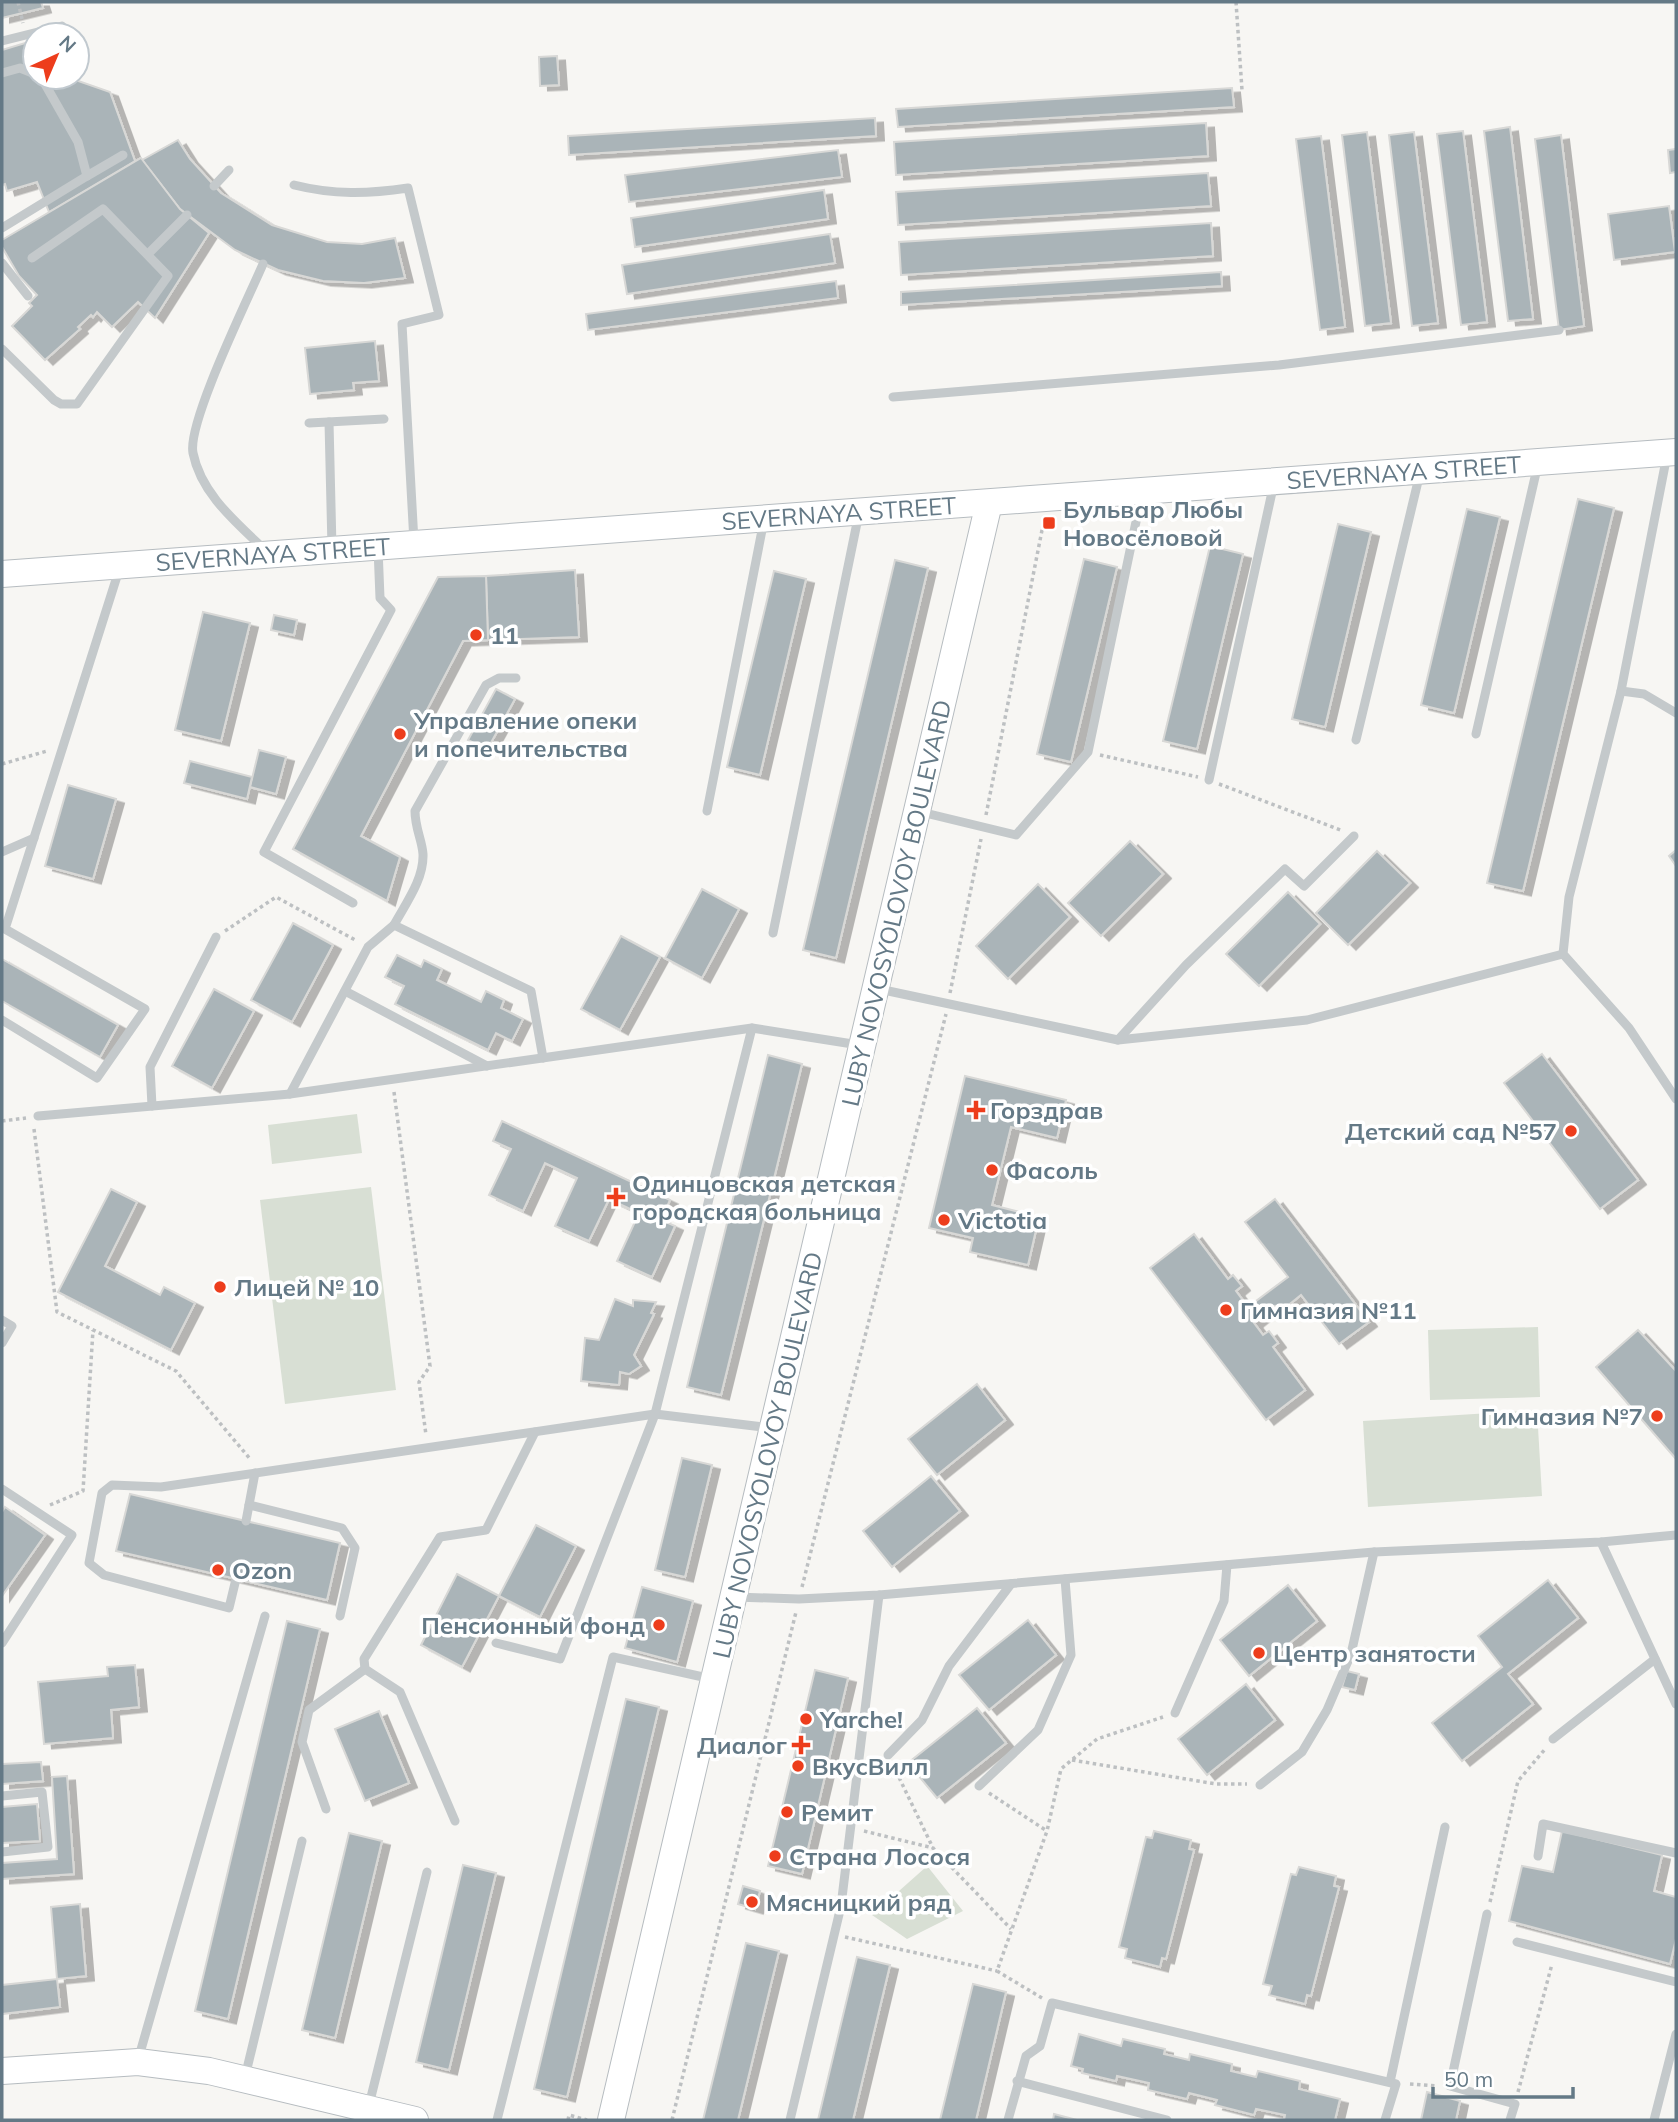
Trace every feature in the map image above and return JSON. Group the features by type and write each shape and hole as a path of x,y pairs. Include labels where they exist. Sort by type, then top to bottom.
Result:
{"street":[{"name":"SEVERNAYA STREET","path":"2,573 1672,453"},
{"name":"LUBY NOVOSYOLOVOY BOULEVARD","path":"611,2120 989,503"},
{"path":"2,2071 138,2062 244,2079 415,2120"}],"lane":[{"path":"2,41 21,36"},
{"path":"2,73 21,68"},
{"path":"48,91 78,142 87,176"},
{"path":"2,228 123,155"},
{"path":"214,186 229,170"},
{"path":"294,185 321,192 361,195 408,188 439,315 402,324 414,544"},
{"path":"2,349 54,400 61,404 77,404 167,281 167,273 103,209 33,258"},
{"path":"148,254 187,215"},
{"path":"2,263 29,296"},
{"path":"262,264 201,408 192,452 208,490 224,511 269,554"},
{"path":"893,397 1279,365 1559,330"},
{"path":"309,423 384,419"},
{"path":"329,422 332,550"},
{"path":"1672,453 1621,691 1569,897 1563,954 1629,1028 1676,1099"},
{"path":"1476,734 1538,462"},
{"path":"1356,740 1420,471"},
{"path":"1209,780 1275,481"},
{"path":"917,811 1016,835 1088,752 1142,491"},
{"path":"773,933 860,511"},
{"path":"707,811 765,518"},
{"path":"353,902 264,852 391,610 380,598 378,546"},
{"path":"2,1020 97,1078 145,1009 5,929 121,565"},
{"path":"290,1094 368,947 394,925 419,879 423,853 415,831 415,811 485,685 499,678 516,678"},
{"path":"1621,691 1644,694 1676,713"},
{"path":"1118,1040 1186,965 1285,869 1304,886 1354,836"},
{"path":"2,852 34,838"},
{"path":"394,925 531,991 543,1058"},
{"path":"152,1106 150,1067 216,937"},
{"path":"876,989 1118,1040 1307,1020 1563,954"},
{"path":"345,991 487,1066"},
{"path":"496,1643 560,1658 655,1414 752,1028"},
{"path":"35,1117 290,1094 752,1028 862,1046"},
{"path":"2,1320 12,1326 2,1343"},
{"path":"236,1579 229,1608 104,1575 89,1563 102,1493 112,1485 161,1487 655,1414 773,1428"},
{"path":"365,1669 364,1659 440,1537 486,1530 535,1432"},
{"path":"246,1521 255,1473"},
{"path":"2,1489 72,1535 2,1643"},
{"path":"249,1505 342,1528 355,1548 340,1616"},
{"path":"734,1597 799,1599 879,1595 1374,1552 1601,1542 1676,1535"},
{"path":"1601,1542 1676,1704"},
{"path":"1260,1784 1302,1752 1327,1710 1351,1654 1374,1552"},
{"path":"1175,1713 1224,1601 1227,1565"},
{"path":"979,1786 1038,1730 1071,1655 1065,1579"},
{"path":"888,1755 922,1720 949,1666 1010,1584"},
{"path":"790,2120 834,1934 851,1827 879,1595"},
{"path":"138,2062 265,1616"},
{"path":"497,2120 613,1657 715,1680"},
{"path":"1553,1739 1655,1659"},
{"path":"326,1809 302,1742 309,1710 365,1669"},
{"path":"365,1669 400,1692 455,1821"},
{"path":"2,1796 42,1792 48,1847 2,1852"},
{"path":"1538,1856 1543,1824 1676,1853"},
{"path":"1385,2120 1446,1827"},
{"path":"244,2079 303,1841"},
{"path":"368,2109 426,1872"},
{"path":"1487,1914 1450,2086 1515,2104 1510,2120"},
{"path":"1517,1942 1676,1982"},
{"path":"1008,2120 1026,2056 1040,2046 1052,2003 1393,2083"},
{"path":"1654,2120 1676,2034"},
{"path":"1017,2081 1167,2120"}],"path":[{"path":"18,2 21,14"},
{"path":"1236,2 1242,90"},
{"path":"672,2120 948,1004 1049,498"},
{"path":"2,764 63,747"},
{"path":"1088,752 1209,780 1354,836"},
{"path":"216,937 276,897 368,947"},
{"path":"392,1080 430,1366 419,1382 428,1447"},
{"path":"2,1121 35,1117 57,1312 176,1371 252,1461 255,1473"},
{"path":"36,1511 83,1491 93,1330"},
{"path":"997,1971 1047,1832 1061,1769 1097,1739 1175,1713"},
{"path":"1487,1914 1518,1781 1553,1739"},
{"path":"888,1755 933,1848 1011,1929"},
{"path":"1072,1760 1216,1784 1260,1784"},
{"path":"979,1786 1047,1832"},
{"path":"851,1827 933,1848"},
{"path":"834,1934 997,1971 1052,2003"},
{"path":"1515,2104 1555,1951"},
{"path":"1393,2083 1450,2086"},
{"path":"568,2120 569,2115 587,2120"}],"shaded area":[{"path":"357,1114 362,1153 272,1164 268,1125"},
{"path":"371,1187 396,1390 285,1404 260,1200"},
{"path":"1538,1327 1540,1397 1430,1400 1428,1330"},
{"path":"1537,1410 1542,1496 1368,1507 1363,1421"},
{"path":"924,1862 963,1911 907,1939 872,1915 926,1867"}],"building":[{"path":"2,2 41,2 43,8 2,18"},
{"path":"21,44 21,91 91,91 91,85 110,92 135,161 49,212 37,182 7,191 5,184 2,185 2,50"},
{"path":"557,56 559,85 540,86 539,57"},
{"path":"1232,88 1234,107 898,127 896,109"},
{"path":"875,118 876,136 569,155 568,136"},
{"path":"1206,123 1208,156 896,175 894,142"},
{"path":"1510,127 1533,319 1508,321 1484,131"},
{"path":"1463,131 1487,322 1461,325 1437,134"},
{"path":"1367,132 1391,323 1365,326 1342,135"},
{"path":"1414,132 1438,323 1412,326 1389,135"},
{"path":"1561,135 1584,326 1559,330 1535,139"},
{"path":"1321,136 1345,327 1320,330 1296,139"},
{"path":"178,140 190,159 221,193 272,225 327,242 362,244 395,238 405,278 364,283 323,281 278,270 235,250 180,209 142,160"},
{"path":"1676,149 1676,172 1670,173 1668,150"},
{"path":"838,150 842,177 629,202 625,175"},
{"path":"141,158 180,209 209,233 155,318 138,302 112,327 97,312 45,360 12,326 32,306 29,303 37,295 19,276 2,247 2,240"},
{"path":"1208,173 1211,206 898,225 896,192"},
{"path":"824,190 828,219 635,247 631,218"},
{"path":"1669,206 1675,252 1614,260 1608,214"},
{"path":"1211,223 1213,256 901,275 899,242"},
{"path":"830,234 835,263 627,294 622,265"},
{"path":"1221,272 1222,286 901,305 901,292"},
{"path":"836,281 838,298 588,330 586,314"},
{"path":"375,341 379,381 353,383 354,390 310,394 305,348"},
{"path":"1578,499 1614,508 1523,891 1487,883"},
{"path":"1467,509 1500,517 1454,713 1421,705"},
{"path":"1338,524 1371,532 1325,727 1292,719"},
{"path":"1210,546 1243,554 1197,749 1163,741"},
{"path":"1084,559 1117,567 1071,762 1037,754"},
{"path":"895,560 928,568 836,958 803,950"},
{"path":"575,570 579,637 488,640 486,576"},
{"path":"774,571 806,579 760,775 727,767"},
{"path":"486,576 488,640 463,641 361,836 400,857 387,901 293,849 438,577"},
{"path":"203,612 250,623 221,741 175,730"},
{"path":"274,615 297,620 294,635 271,630"},
{"path":"496,689 515,699 487,750 468,740"},
{"path":"259,750 286,757 276,794 250,787"},
{"path":"190,761 252,777 247,799 184,783"},
{"path":"68,785 116,799 93,879 45,866"},
{"path":"1130,841 1163,874 1101,936 1068,903"},
{"path":"1676,850 1676,866 1669,856"},
{"path":"1377,851 1410,883 1348,945 1316,913"},
{"path":"1038,884 1070,917 1008,979 976,946"},
{"path":"702,889 739,909 702,978 665,958"},
{"path":"1288,892 1320,924 1259,986 1226,954"},
{"path":"293,923 333,945 292,1022 251,1000"},
{"path":"621,936 660,957 620,1030 581,1009"},
{"path":"397,955 421,967 424,960 442,969 437,980 481,1002 486,991 504,1000 501,1008 523,1019 512,1041 496,1033 488,1050 395,1004 404,986 385,977"},
{"path":"2,959 118,1025 100,1057 2,1001"},
{"path":"214,989 254,1011 212,1088 172,1066"},
{"name":"Детский сад №57","path":"1542,1054 1638,1180 1600,1209 1504,1083"},
{"path":"768,1055 802,1064 721,1395 687,1387"},
{"path":"965,1076 1066,1100 1057,1138 1011,1127 992,1205 1039,1217 1028,1265 970,1252 973,1238 929,1228"},
{"name":"Одинцовская детская городская больница","path":"502,1121 670,1200 661,1220 675,1226 652,1277 617,1261 639,1213 609,1199 589,1241 555,1226 577,1178 545,1163 523,1211 489,1195 511,1149 493,1141"},
{"path":"111,1189 137,1202 105,1266 160,1295 164,1287 195,1303 171,1350 58,1292"},
{"name":"Гимназия №11","path":"1275,1199 1369,1322 1339,1344 1301,1295 1280,1312 1275,1306 1254,1323 1263,1335 1269,1331 1278,1343 1273,1347 1305,1390 1266,1420 1150,1268 1194,1234 1228,1279 1233,1275 1242,1286 1236,1291 1248,1307 1288,1277 1245,1222"},
{"path":"615,1299 633,1306 633,1300 656,1302 651,1313 654,1314 634,1355 641,1366 629,1374 620,1372 619,1385 581,1381 585,1338 599,1340"},
{"name":"Гимназия №7","path":"1638,1330 1676,1371 1676,1459 1596,1367"},
{"path":"977,1384 1005,1420 937,1475 908,1439"},
{"path":"682,1458 712,1465 685,1577 655,1570"},
{"path":"931,1476 960,1511 892,1567 863,1531"},
{"path":"130,1494 340,1543 327,1600 116,1551"},
{"path":"5,1507 45,1535 2,1596 2,1512"},
{"path":"536,1525 576,1546 540,1617 499,1596"},
{"path":"457,1574 499,1596 462,1667 421,1645"},
{"path":"1548,1580 1578,1618 1508,1674 1533,1704 1462,1761 1432,1723 1502,1667 1478,1636"},
{"path":"1288,1585 1317,1621 1249,1676 1220,1640"},
{"name":"Пенсионный фонд","path":"642,1587 693,1601 677,1662 625,1648"},
{"path":"1028,1620 1056,1655 989,1710 959,1675"},
{"path":"287,1621 320,1629 228,2019 195,2011"},
{"path":"135,1665 139,1707 111,1710 113,1738 44,1744 38,1682 108,1676 107,1667"},
{"path":"815,1670 848,1678 802,1874 768,1866"},
{"path":"1347,1671 1359,1674 1355,1690 1342,1687"},
{"path":"1246,1684 1275,1720 1207,1775 1178,1739"},
{"path":"626,1699 659,1707 567,2097 534,2089"},
{"path":"977,1708 1006,1743 937,1798 908,1763"},
{"path":"379,1711 409,1783 365,1801 335,1729"},
{"path":"41,1762 43,1781 2,1784 2,1764"},
{"path":"67,1776 74,1874 2,1879 2,1863 57,1859 52,1777"},
{"path":"37,1804 40,1841 2,1843 2,1807"},
{"path":"1154,1831 1191,1840 1189,1849 1194,1850 1166,1959 1162,1958 1160,1967 1125,1958 1127,1949 1119,1947 1146,1837 1152,1838"},
{"path":"1562,1831 1662,1855 1654,1891 1676,1897 1676,1939 1670,1964 1509,1921 1522,1866 1553,1872"},
{"path":"349,1833 382,1841 335,2038 302,2030"},
{"path":"463,1865 496,1873 449,2070 416,2062"},
{"path":"1299,1867 1336,1876 1334,1886 1339,1887 1311,1996 1307,1995 1305,2004 1269,1995 1272,1986 1263,1984 1291,1874 1296,1875"},
{"path":"743,1886 760,1891 755,1909 738,1904"},
{"path":"80,1904 86,1976 57,1979 51,1907"},
{"path":"746,1943 779,1951 738,2120 703,2120"},
{"path":"857,1957 890,1965 853,2120 818,2120"},
{"path":"57,1979 60,2007 2,2014 2,1985"},
{"path":"973,1984 1006,1992 976,2120 940,2120"},
{"path":"1079,2034 1121,2046 1123,2039 1165,2049 1164,2054 1189,2060 1190,2054 1232,2064 1231,2071 1256,2077 1258,2071 1300,2081 1299,2089 1340,2099 1335,2120 1284,2120 1285,2115 1256,2109 1254,2115 1215,2105 1217,2100 1189,2093 1187,2099 1148,2090 1149,2083 1117,2076 1116,2081 1082,2073 1083,2069 1071,2066"},
{"path":"1427,2092 1460,2101 1456,2120 1421,2120"},
{"path":"1054,2114 1077,2120 1053,2120"}],"place":[{"name":"Бульвар Любы Новосёловой","path":"1049,523"},
{"name":"11","path":"476,635"},
{"name":"Управление опеки и попечительства","path":"400,734"},
{"name":"Горздрав","path":"976,1110"},
{"name":"Детский сад №57","path":"1571,1131"},
{"name":"Фасоль","path":"992,1170"},
{"name":"Одинцовская детская городская больница","path":"616,1197"},
{"name":"Victotia","path":"944,1220"},
{"name":"Лицей № 10","path":"220,1287"},
{"name":"Гимназия №11","path":"1226,1310"},
{"name":"Гимназия №7","path":"1657,1416"},
{"name":"Ozon","path":"218,1570"},
{"name":"Пенсионный фонд","path":"659,1625"},
{"name":"Центр занятости","path":"1259,1653"},
{"name":"Yarche!","path":"806,1719"},
{"name":"Диалог","path":"801,1745"},
{"name":"ВкусВилл","path":"798,1766"},
{"name":"Ремит","path":"787,1812"},
{"name":"Страна Лосося","path":"775,1856"},
{"name":"Мясницкий ряд","path":"752,1902"}]}
